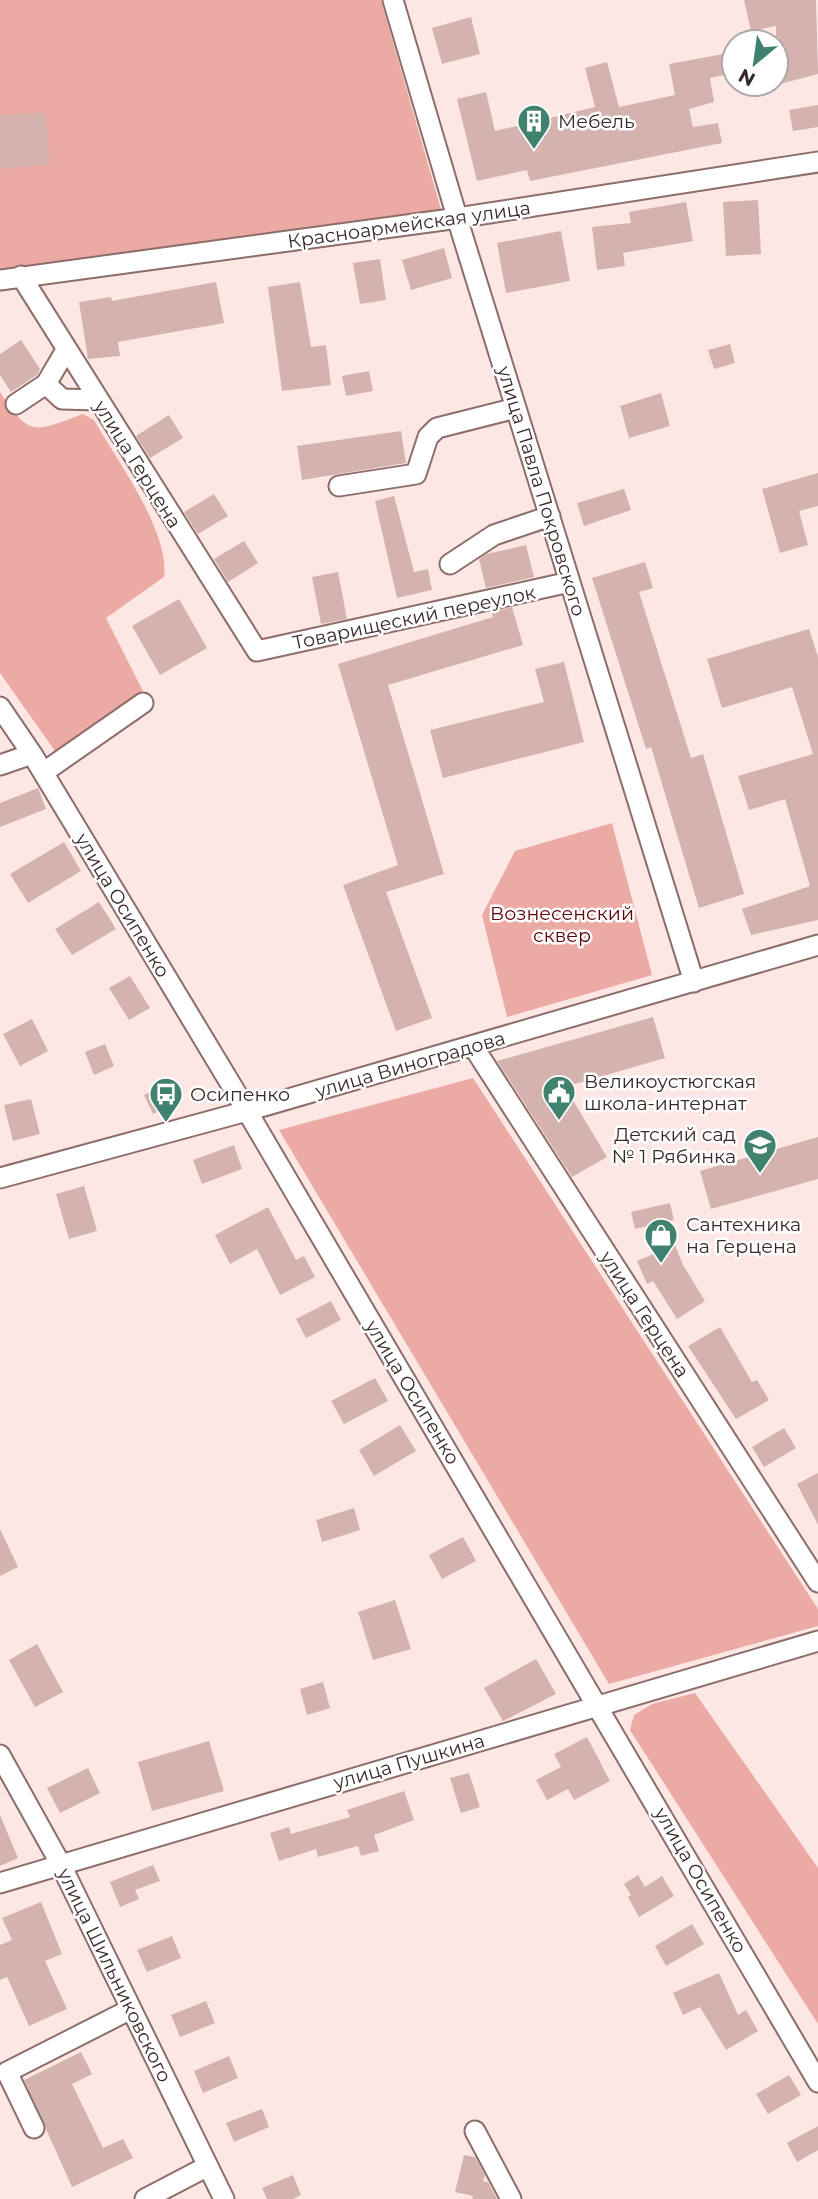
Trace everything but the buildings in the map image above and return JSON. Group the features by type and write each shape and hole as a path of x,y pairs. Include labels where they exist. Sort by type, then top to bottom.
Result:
{"street":[{"name":"улица Павла Покровского","path":"393,0 457,218 694,982"},
{"name":"Красноармейская улица","path":"0,280 457,218 818,162"},
{"name":"улица Герцена","path":"21,276 97,401 257,651"},
{"path":"16,404 46,384 66,350"},
{"path":"46,384 62,399 97,401"},
{"path":"339,486 416,474 428,437 438,428 516,408"},
{"path":"450,564 494,535 550,516"},
{"name":"Товарищеский переулок","path":"257,651 570,582"},
{"path":"44,772 143,703"},
{"name":"улица Осипенко","path":"0,707 44,772 247,1111 818,2082"},
{"path":"0,765 32,754"},
{"name":"улица Виноградова","path":"0,1178 247,1111 818,945"},
{"name":"улица Герцена","path":"473,1046 818,1582"},
{"name":"улица Пушкина","path":"0,1883 60,1863 818,1641"},
{"name":"улица Шильниковского","path":"0,1755 60,1863 224,2199"},
{"path":"34,2128 7,2072 131,2009"},
{"path":"475,2132 511,2199"},
{"path":"145,2199 208,2166"}],"green space":[{"path":"0,0 381,0 444,220 0,280"},
{"path":"0,392 19,417 34,427 53,425 83,414 94,420 151,518 164,559 164,577 106,618 143,691 55,751 0,673"},
{"name":"Вознесенский сквер","path":"612,823 652,975 507,1017 482,915 515,851"},
{"path":"473,1078 818,1609 818,1626 609,1684 279,1130"},
{"path":"695,1693 818,1868 818,2024 630,1730 634,1715 652,1704"}],"place":[{"name":"Мебель","path":"534,151"},
{"name":"Великоустюгская школа-интернат","path":"559,1122"},
{"name":"Осипенко","path":"166,1124"},
{"name":"Детский сад № 1 Рябинка","path":"760,1175"},
{"name":"Сантехника на Герцена","path":"661,1265"}]}
